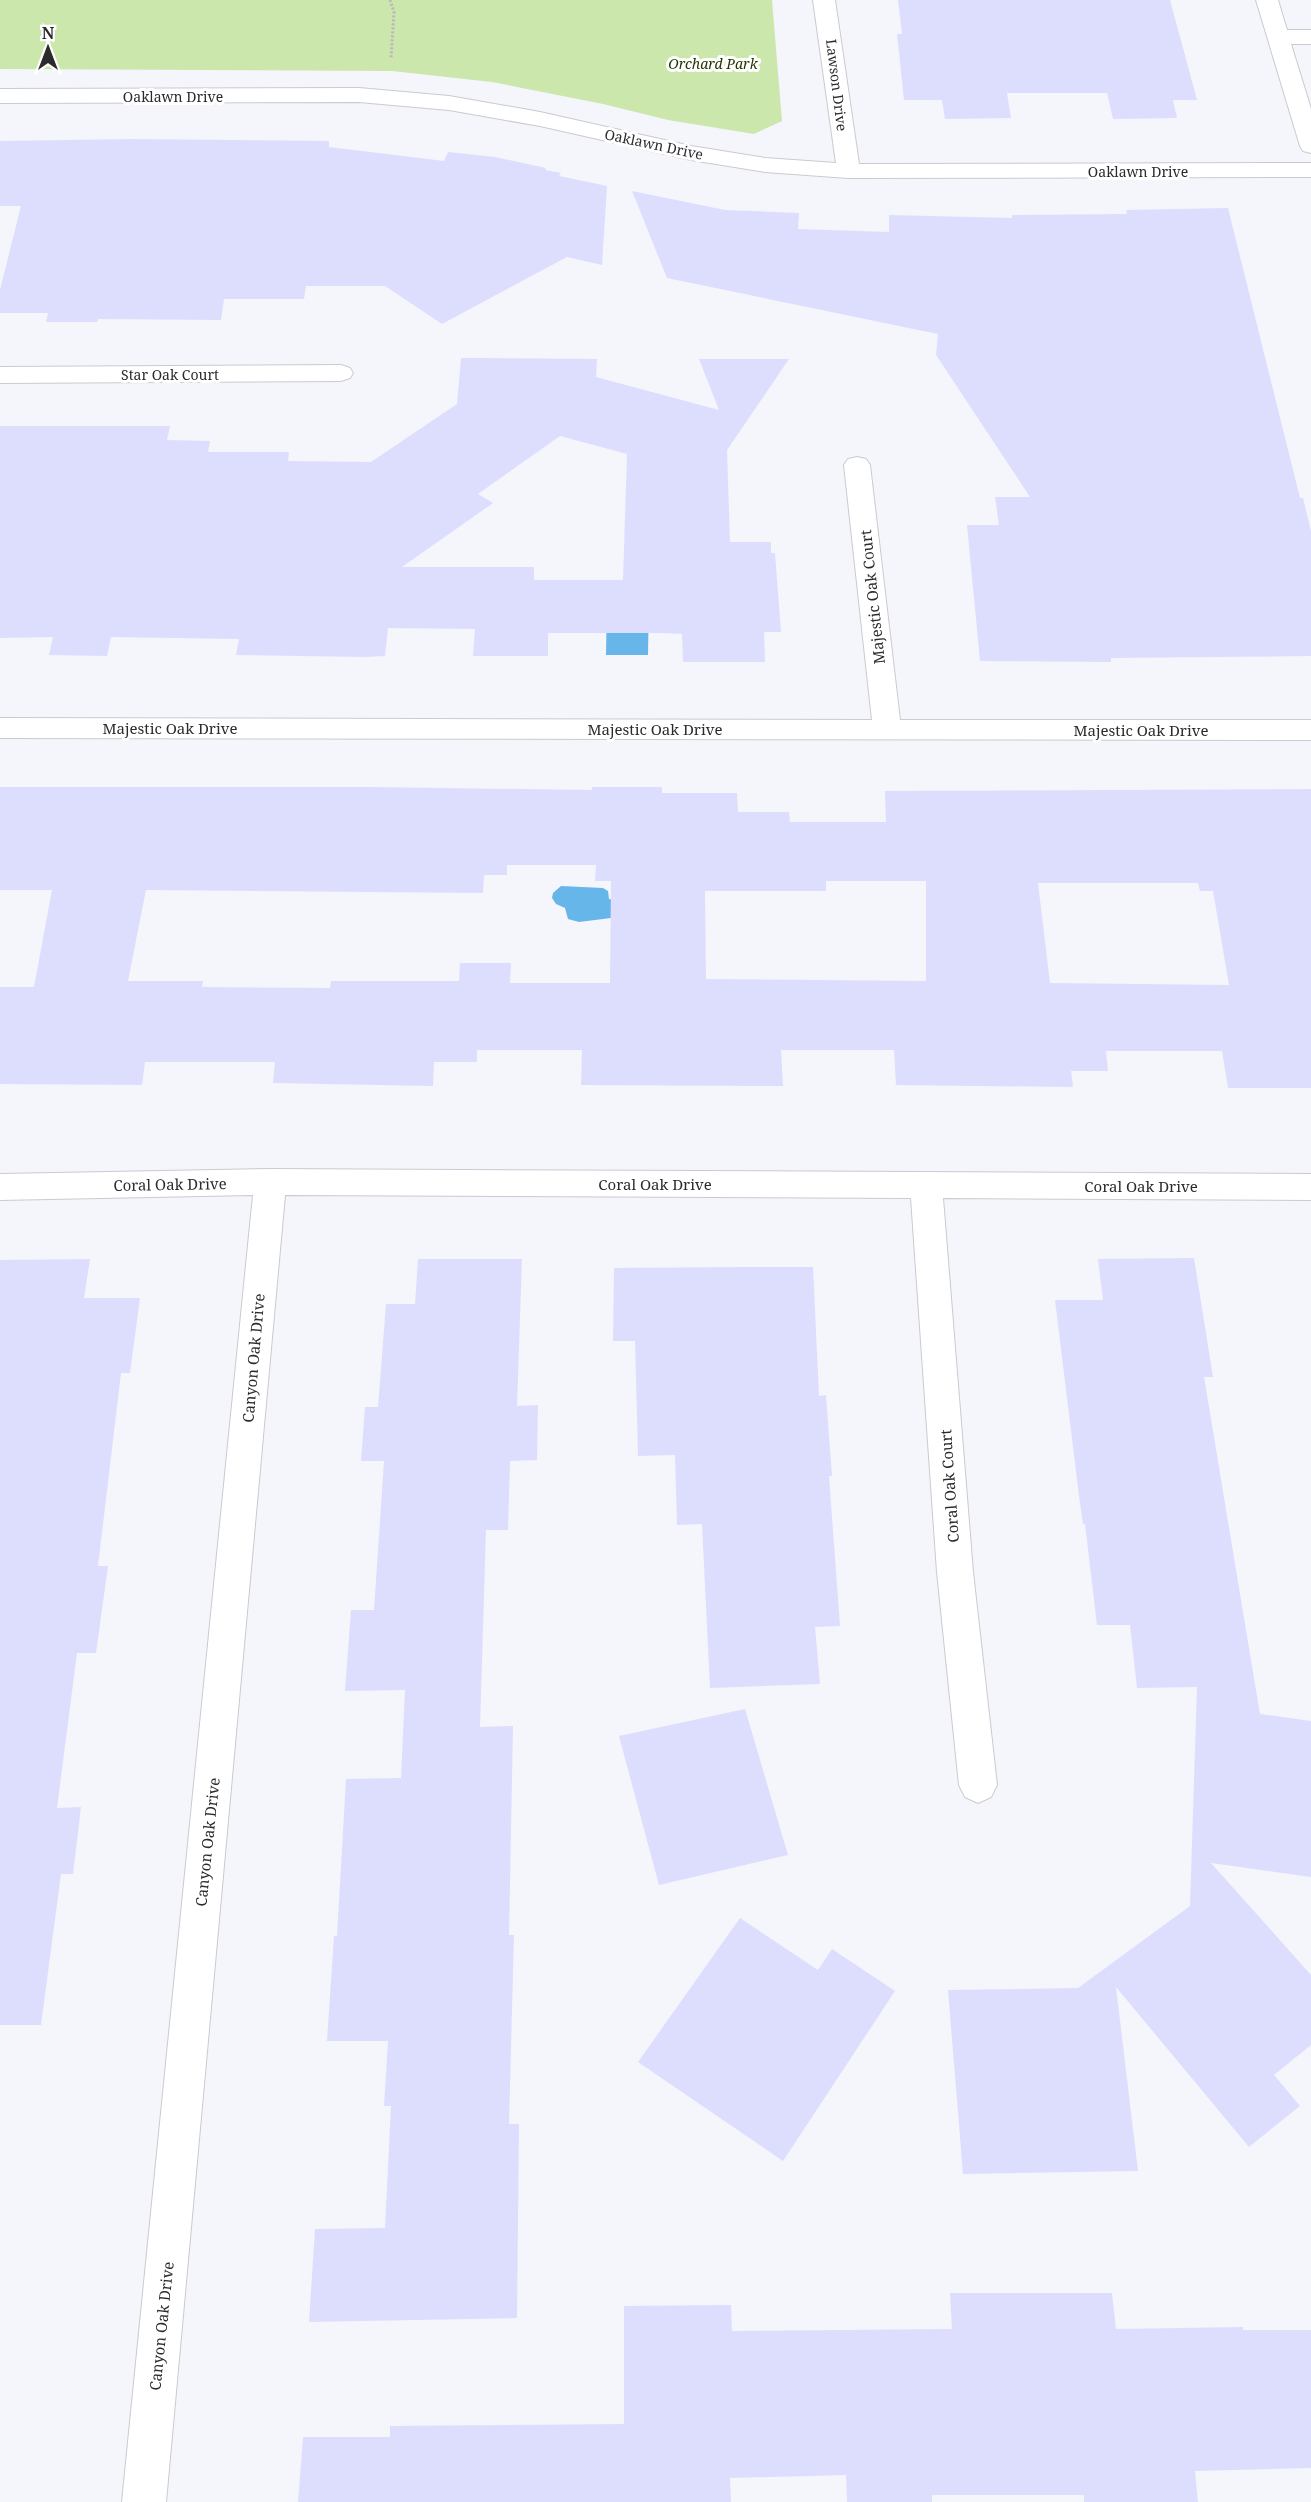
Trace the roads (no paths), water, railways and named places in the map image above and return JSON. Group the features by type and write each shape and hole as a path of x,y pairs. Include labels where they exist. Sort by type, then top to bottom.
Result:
{"street":[{"name":"Lawson Drive","path":"824,0 848,171"},
{"path":"1267,0 1311,146"},
{"path":"1278,37 1311,37"},
{"name":"Oaklawn Drive","path":"0,96 359,95 404,98 449,103 540,119 691,153 765,165 848,171 1311,170"},
{"name":"Star Oak Court","path":"0,375 341,373"},
{"name":"Majestic Oak Court","path":"857,465 887,730"},
{"name":"Majestic Oak Drive","path":"0,728 1311,730"},
{"name":"Coral Oak Drive","path":"0,1187 270,1182 1311,1187"},
{"name":"Canyon Oak Drive","path":"144,2502 270,1182"},
{"name":"Coral Oak Court","path":"926,1185 955,1572 978,1785"}],"water":[{"path":"607,597 649,597 648,655 606,655"},
{"path":"561,886 603,888 608,891 609,899 614,900 611,918 579,922 568,919 565,908 556,904 552,898 553,893"}],"park label":[{"name":"Orchard Park","path":"713,63"}]}
